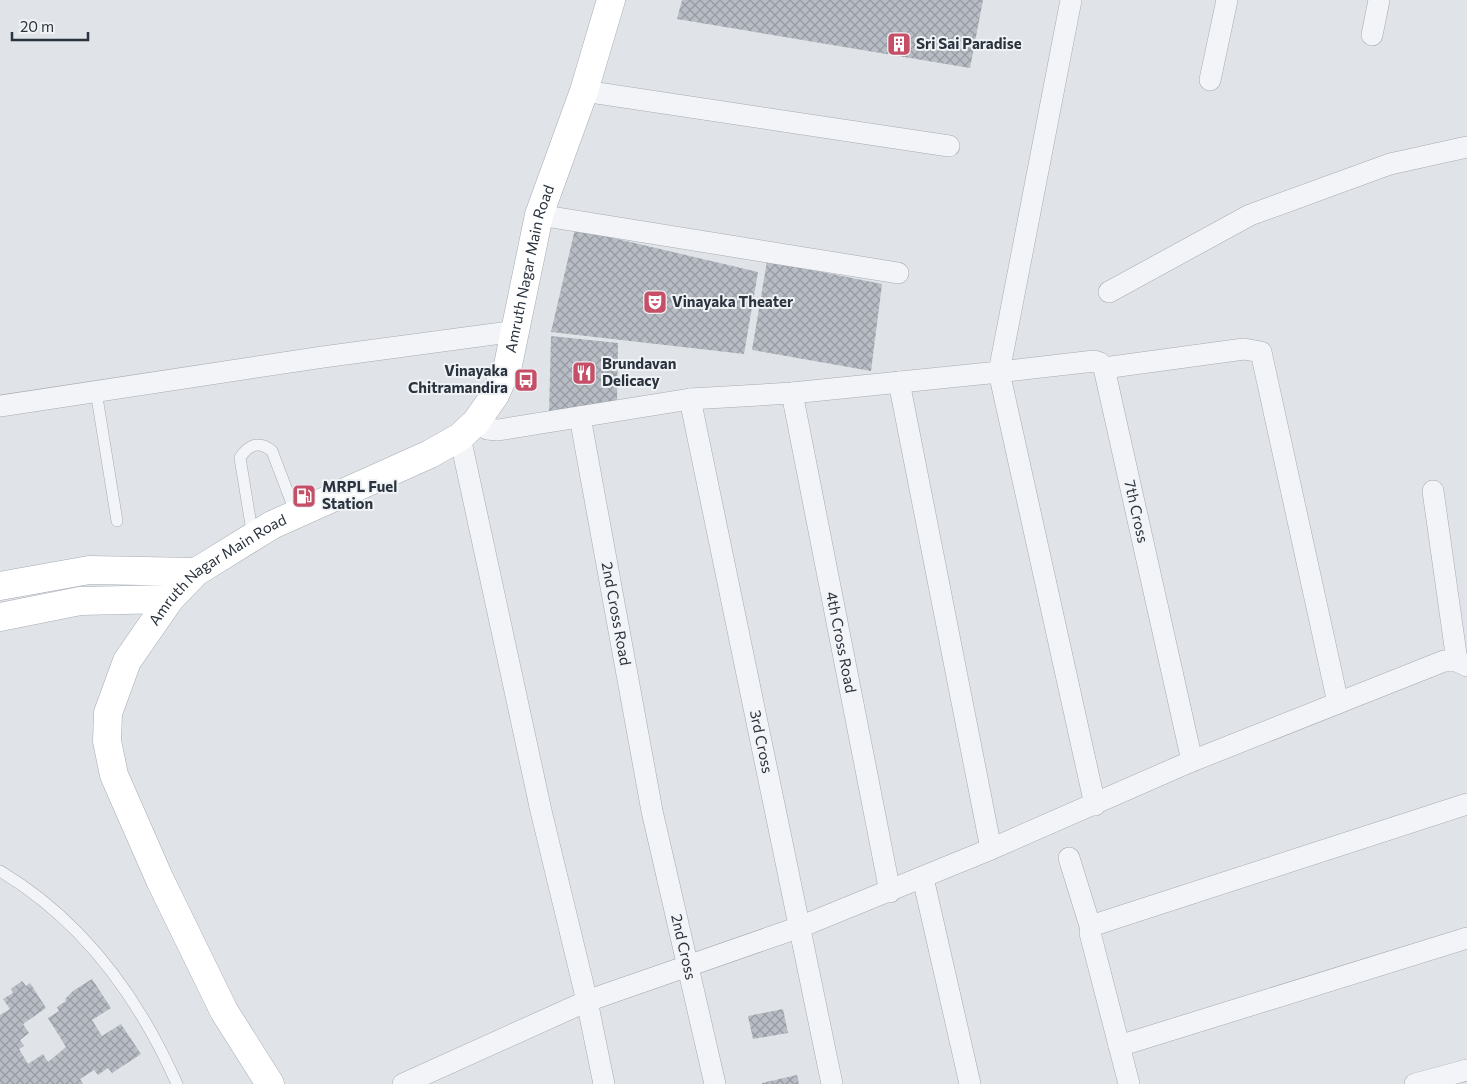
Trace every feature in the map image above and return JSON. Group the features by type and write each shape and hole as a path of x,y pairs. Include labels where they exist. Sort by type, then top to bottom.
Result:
{"main road":[{"name":"Amruth Nagar Main Road","path":"270,1084 224,1011 160,880 114,776 107,741 108,713 127,661 170,599 196,572 253,537 296,514 430,454 468,430 496,395 508,365 539,215 584,91 611,0"},
{"path":"0,586 89,570 196,572"},
{"path":"0,617 80,600 170,599"}],"street":[{"path":"1071,0 999,372 1095,805"},
{"path":"1210,80 1227,0"},
{"path":"1372,35 1379,0"},
{"path":"584,91 949,146"},
{"path":"1109,292 1250,215 1390,164 1467,147"},
{"path":"539,215 898,273"},
{"path":"0,406 516,331"},
{"path":"604,1084 587,1001 541,811 468,430 487,428 498,430 690,399 792,393 1094,361 1100,363 1104,368 1244,349 1261,352 1338,703"},
{"name":"7th Cross","path":"1104,368 1192,761"},
{"path":"899,382 991,849"},
{"name":"4th Cross Road","path":"792,393 890,892"},
{"name":"3rd Cross","path":"690,399 832,1084"},
{"name":"2nd Cross Road","path":"580,417 652,811"},
{"path":"403,1084 587,1001 800,927 890,892 1095,805 1192,761 1444,661 1462,663 1433,491"},
{"path":"1091,928 1094,925 1467,804"},
{"name":"2nd Cross","path":"652,811 715,1084"},
{"path":"1069,858 1091,928 1090,933 1129,1084"},
{"path":"923,878 970,1084"},
{"path":"1119,1046 1467,938"},
{"path":"1415,1084 1467,1070"}],"lane":[{"path":"96,391 117,520"},
{"path":"253,537 240,458 246,448 257,444 266,446 272,451 296,514"},
{"path":"0,871 63,917 109,967 147,1024 177,1084"}],"building":[{"name":"Sri Sai Paradise","path":"682,0 983,0 970,68 677,19"},
{"name":"Vinayaka Theater","path":"575,229 758,272 744,354 551,332"},
{"path":"767,261 882,284 871,371 752,350"},
{"name":"Brundavan Delicacy","path":"551,336 618,343 617,402 549,414"},
{"path":"92,979 111,1008 92,1020 102,1036 121,1024 141,1054 112,1073 108,1068 98,1075 94,1070 80,1079 83,1084 0,1084 0,1015 10,1009 3,999 13,993 11,989 22,981 26,986 30,983 46,1008 23,1024 29,1033 20,1040 24,1046 19,1049 28,1064 43,1054 48,1062 66,1047 48,1018 59,1011 57,1007 66,1001 65,999 73,991"},
{"path":"783,1009 788,1033 753,1039 748,1016"},
{"path":"797,1075 799,1084 762,1084 762,1083"}],"place":[{"name":"Sri Sai Paradise","path":"899,44"},
{"name":"Vinayaka Theater","path":"655,302"},
{"name":"Brundavan Delicacy","path":"584,373"},
{"name":"Vinayaka Chitramandira","path":"526,380"},
{"name":"MRPL Fuel Station","path":"304,496"}]}
